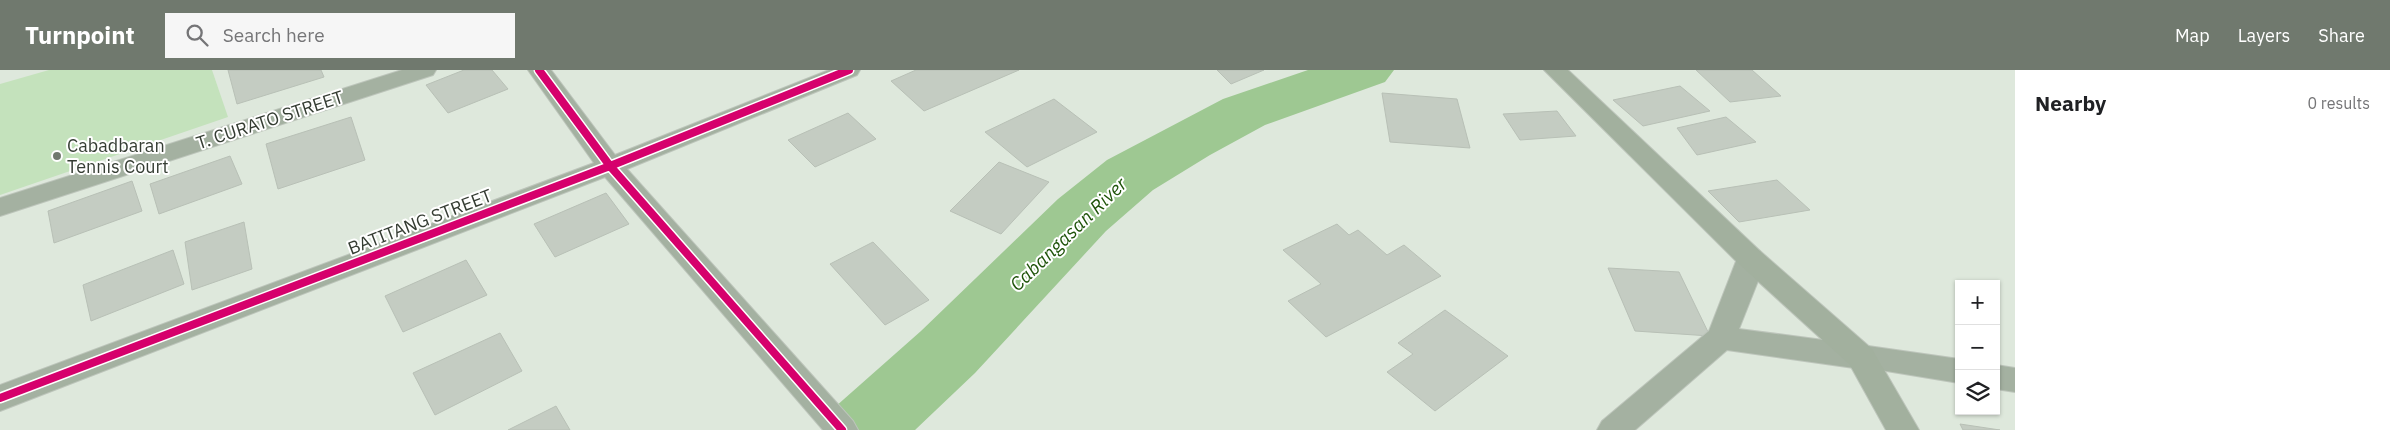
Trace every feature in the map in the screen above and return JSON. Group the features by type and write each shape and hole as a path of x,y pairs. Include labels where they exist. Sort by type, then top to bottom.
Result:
{"main road":[{"path":"1555,70 1750,258 1861,357 1903,430"}],"street":[{"name":"T. CURATO STREET","path":"0,207 425,70"},
{"path":"539,70 610,166 834,421"},
{"name":"BATITANG STREET","path":"0,398 610,166 849,70"},
{"path":"1613,430 1721,338 1744,281 1750,258"},
{"path":"1721,338 1955,371"},
{"path":"2000,378 2015,380"}],"green space":[{"name":"Cabadbaran Tennis Court","path":"49,70 212,70 228,117 0,195 0,84"}],"building":[{"path":"228,70 321,70 324,77 237,104"},
{"path":"464,70 492,70 508,89 448,113 426,85"},
{"path":"916,70 1019,70 924,111 891,81"},
{"path":"1217,70 1264,70 1231,84"},
{"path":"1696,70 1752,70 1781,96 1730,102"},
{"path":"1680,86 1710,111 1643,126 1613,100"},
{"path":"1382,93 1457,99 1470,148 1390,142"},
{"path":"1054,99 1097,132 1027,167 985,132"},
{"path":"1557,111 1576,136 1520,140 1503,114"},
{"path":"848,113 876,139 815,167 788,140"},
{"path":"351,117 365,160 278,189 266,144"},
{"path":"1726,117 1756,142 1697,155 1677,128"},
{"path":"230,156 242,184 159,214 150,184"},
{"path":"999,162 1049,182 1001,234 950,211"},
{"path":"1777,180 1810,210 1739,222 1708,191"},
{"path":"132,181 142,211 54,243 48,211"},
{"path":"606,193 629,224 555,257 534,224"},
{"path":"244,222 252,269 192,290 185,242"},
{"path":"1337,224 1349,235 1358,230 1387,255 1404,245 1441,276 1326,337 1288,301 1321,284 1283,250"},
{"path":"873,242 929,300 885,325 830,264"},
{"path":"173,250 184,284 91,321 83,285"},
{"path":"466,260 487,295 403,332 385,296"},
{"path":"1608,268 1679,272 1710,336 1635,331"},
{"path":"1445,310 1508,356 1435,411 1387,372 1413,354 1398,343"},
{"path":"500,333 522,371 435,415 413,373"},
{"path":"556,406 570,430 508,430"},
{"path":"1960,424 2000,430 1963,430"}],"waterway":[{"name":"Cabangasan River","path":"863,430 948,352 1082,215 1130,175 1188,141 1244,112 1365,70"}],"cycle path":[{"path":"539,70 610,166 842,430"},
{"path":"0,398 610,166 849,70"}],"place":[{"name":"Cabadbaran Tennis Court","path":"57,156"}]}
